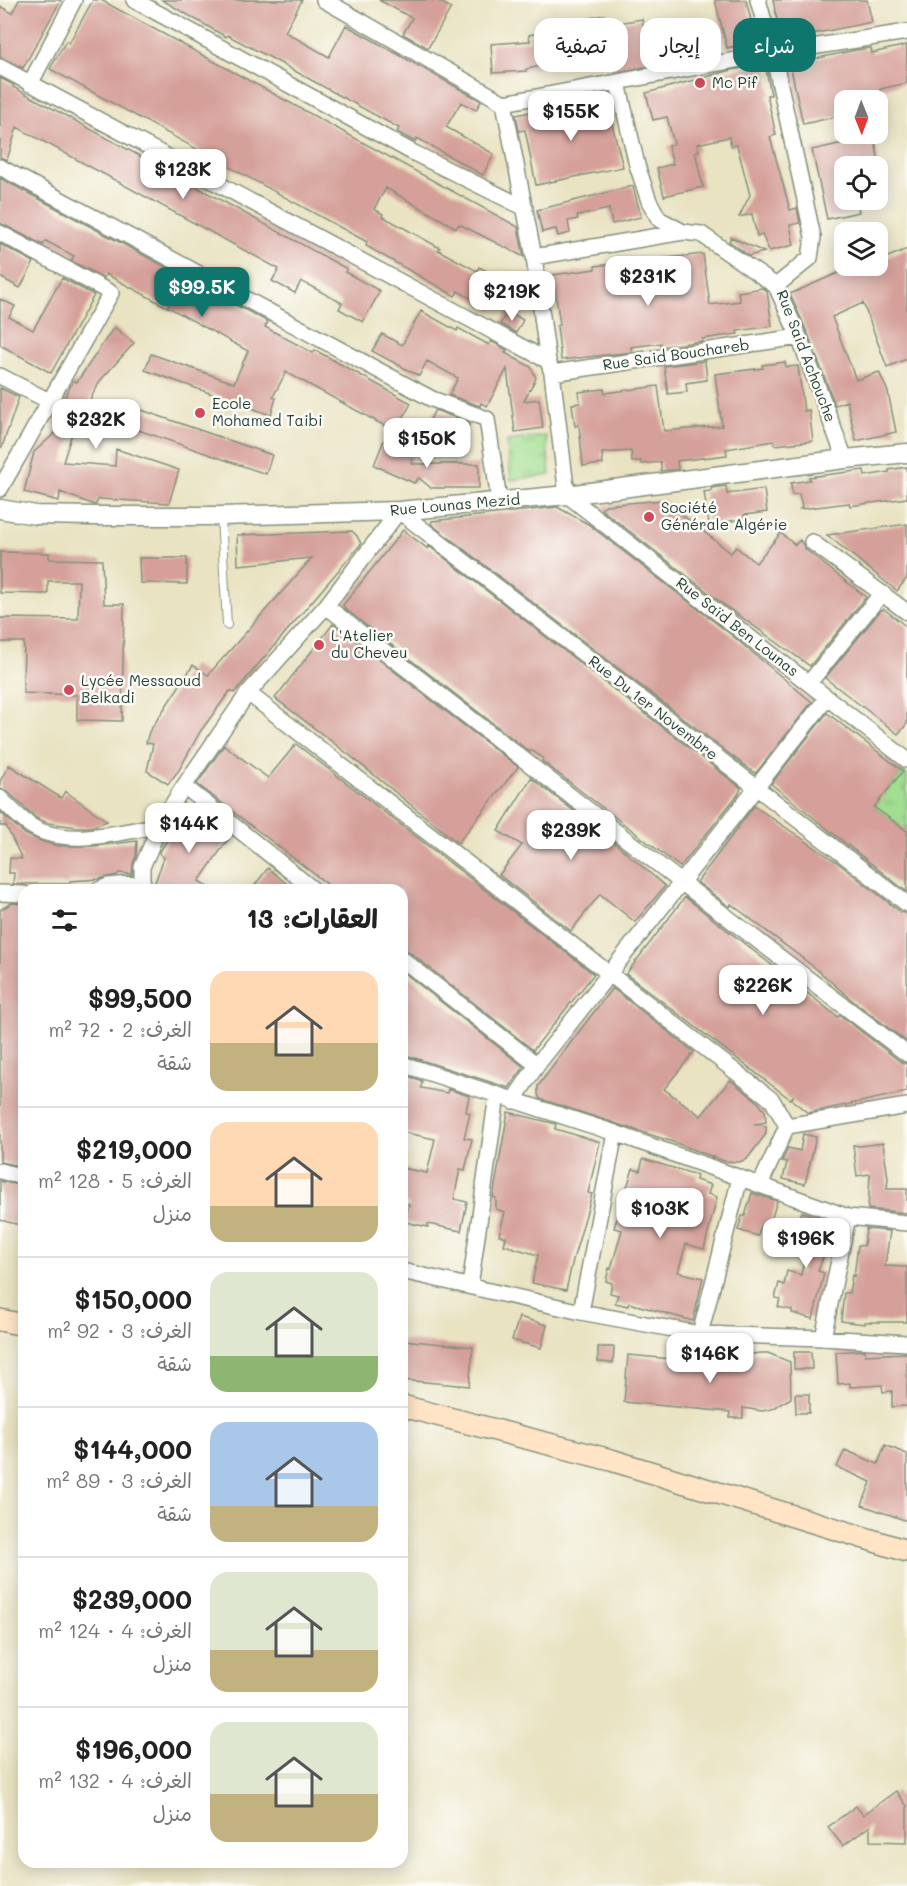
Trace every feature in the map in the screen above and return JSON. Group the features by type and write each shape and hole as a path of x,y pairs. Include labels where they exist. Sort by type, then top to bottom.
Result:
{"main road":[{"path":"0,1320 18,1324"},
{"path":"408,1408 611,1460 907,1551"}],"street":[{"path":"30,84 74,0"},
{"path":"134,0 402,147 525,208"},
{"path":"324,0 504,103 733,60"},
{"name":"Rue Said Achouche","path":"758,0 763,18"},
{"path":"816,46 907,32"},
{"path":"0,67 550,367"},
{"name":"Rue Said Achouche","path":"777,72 813,237 810,258 776,286 799,337 845,459"},
{"path":"618,82 649,201 659,219 683,232"},
{"path":"504,103 534,257 567,495"},
{"path":"0,167 432,399 487,419 499,500"},
{"path":"534,257 683,232 701,234 776,286"},
{"path":"0,233 111,293 0,489"},
{"name":"Rue Said Bouchareb","path":"550,367 799,337"},
{"path":"0,376 49,401"},
{"name":"Rue Lounas Mezid","path":"0,509 36,515 221,516 399,511 567,495 907,453"},
{"name":"Rue Saïd Ben Lounas","path":"567,495 907,760"},
{"path":"142,884 142,867 160,825 248,693 326,606 399,511"},
{"name":"Rue Du 1er Novembre","path":"399,511 907,904"},
{"path":"812,542 882,593 904,604"},
{"path":"809,683 882,593"},
{"path":"326,606 907,1054"},
{"path":"248,693 772,1100 787,1126"},
{"path":"513,1101 537,1065 827,698"},
{"path":"184,786 306,884"},
{"path":"0,798 32,826 52,835 71,837 160,825"},
{"path":"0,893 18,894"},
{"path":"408,964 537,1065"},
{"path":"408,1066 615,1133 848,1216 907,1223"},
{"path":"470,1286 497,1095"},
{"path":"787,1126 907,1106"},
{"path":"760,1185 787,1126"},
{"path":"581,1312 615,1133"},
{"path":"0,1171 18,1176"},
{"path":"700,1335 740,1178"},
{"path":"823,1338 848,1216"},
{"path":"408,1272 581,1312 700,1335 907,1343"}],"lane":[{"path":"221,516 226,625"}],"green space":[{"path":"546,436 550,475 511,480 507,441"},
{"path":"903,771 907,775 907,831 874,807"}],"building":[{"path":"19,0 61,0 23,68 0,57 0,6 12,13"},
{"path":"93,0 101,0 518,227 524,257 459,224 456,228 386,188 374,209 383,214 382,216 440,248 438,250 477,271 479,267 508,282 492,310 458,291 455,296 366,246 367,242 50,69 66,41 69,43"},
{"path":"162,0 302,0 285,32 329,57 346,25 481,101 476,110 461,102 446,127 494,154 483,175 417,138 415,142 397,132 399,128 271,58 227,35 226,37"},
{"path":"379,0 437,0 451,8 428,48 403,34 412,18"},
{"path":"715,0 746,0 750,18 733,18 733,47 727,48"},
{"path":"773,0 867,0 872,22 816,33 816,18 776,18"},
{"path":"640,19 640,68 628,70 628,21"},
{"path":"534,34 534,67 526,69 526,71 493,73 491,44 530,41 529,35"},
{"path":"907,45 907,83 880,90 834,90 834,117 803,124 792,72 816,72 816,58 871,48 872,53"},
{"path":"732,70 733,72 767,72 771,95 767,95 776,135 770,137 790,210 797,208 800,223 790,225 794,245 769,251 762,234 757,236 752,214 739,217 750,195 737,145 731,146 729,137 697,144 699,151 695,152 703,187 664,196 657,168 673,164 668,146 674,144 667,117 653,120 646,93"},
{"path":"0,78 347,269 345,272 380,291 363,322 339,309 342,303 301,281 295,293 272,281 279,269 17,127 7,160 0,157"},
{"path":"605,97 623,167 536,185 525,130 519,131 516,115 553,107 556,121 580,115 578,105"},
{"path":"839,144 876,144 878,156 834,156 834,210 859,210 859,212 827,219 812,150"},
{"path":"0,178 268,322 265,327 313,353 315,350 411,403 396,432 286,372 273,397 276,398 271,415 145,370 151,354 234,383 248,351 168,307 169,305 167,307 106,274 104,278 71,261 74,256 46,241 43,245 0,223"},
{"path":"633,186 641,217 612,224 609,209 577,216 578,219 568,221 570,233 558,236 556,229 542,232 537,210"},
{"path":"731,237 764,252 749,256 729,241"},
{"path":"0,244 34,262 20,288 0,277"},
{"path":"907,249 907,359 887,367 863,303 832,317 856,380 879,372 888,392 896,432 856,441 847,401 835,405 790,294 834,275 888,276 888,257"},
{"path":"703,254 710,305 740,301 738,292 762,288 767,291 772,326 737,331 738,334 702,339 702,341 661,347 661,343 631,347 632,352 561,360 557,326 560,325 553,275 595,269 595,266"},
{"path":"62,278 94,295 51,373 0,345 0,299 15,306 9,317 33,330"},
{"path":"421,311 489,345 491,341 507,350 505,353 531,367 536,378 524,401 539,399 543,428 515,432 507,369 487,406 481,403 480,406 449,395 458,378 427,361 419,376 372,351 382,334 402,345"},
{"path":"508,311 523,320 516,333 500,324"},
{"path":"114,327 134,343 100,381 78,422 76,421 63,462 115,466 116,449 179,470 169,503 99,499 95,505 60,492 59,501 24,492 34,452 72,418 58,411 73,381 77,382"},
{"path":"705,361 707,380 686,383 687,392 668,394 664,366"},
{"path":"785,362 786,367 798,366 804,411 809,410 813,441 775,445 774,441 726,449 727,455 677,461 678,469 661,471 661,462 641,464 641,461 632,462 631,451 602,453 603,464 583,466 579,425 575,426 572,404 580,403 579,392 604,389 605,393 658,386 664,431 722,426 715,374 763,368 762,365"},
{"path":"0,388 19,397 2,447 0,447"},
{"path":"124,404 272,455 266,474 118,423"},
{"path":"435,410 470,423 458,444 426,427"},
{"path":"384,440 413,452 412,464 479,464 479,488 431,488 419,478 414,483 374,465"},
{"path":"907,467 907,498 850,506 849,503 800,509 802,507 799,494 792,495 791,483 810,480 809,477 864,470 865,476"},
{"path":"726,486 727,494 764,489 767,512 744,515 744,519 709,524 704,492 711,491 711,488"},
{"path":"663,500 731,553 736,547 756,563 781,533 795,545 800,540 806,550 866,597 810,666 727,607 601,509 606,505"},
{"path":"557,507 588,524 729,633 812,702 756,773 431,524 432,521"},
{"path":"907,524 907,578 897,591 827,535"},
{"path":"403,530 428,549 429,546 741,788 680,867 542,761 543,758 531,750 530,752 345,609 343,605"},
{"path":"352,531 361,544 234,693 230,691 200,732 179,770 168,784 147,771 153,744 146,743 149,732 193,665 208,675 312,558 238,565 237,535"},
{"path":"0,552 49,553 49,559 102,560 104,604 124,604 122,721 77,720 77,695 23,693 24,642 0,642 0,618 78,619 79,581 48,581 48,594 0,593"},
{"path":"139,558 187,558 187,584 140,583"},
{"path":"884,609 907,627 907,724 898,734 825,678"},
{"path":"333,624 518,767 458,843 275,698"},
{"path":"827,713 903,771 874,807 907,831 907,892 771,784"},
{"path":"296,744 594,974 533,1050 408,951 408,884 327,884 197,784 224,745 268,778"},
{"path":"9,765 61,798 65,791 107,821 91,827 77,827 48,823 36,818 7,791 0,789 0,781"},
{"path":"531,778 609,838 665,886 635,922 600,894 571,931 499,875 522,845 498,831"},
{"path":"754,806 838,863 901,912 907,914 907,1042 852,1000 814,967 731,904 730,907 697,882"},
{"path":"187,808 229,838 199,881 204,884 154,884 164,858 159,853"},
{"path":"0,812 25,834 58,846 95,846 137,841 132,874 119,873 99,879 70,881 69,884 13,884 14,873 9,873 10,858 22,859 6,826 0,826"},
{"path":"268,868 287,884 256,884"},
{"path":"685,897 838,1017 840,1015 901,1062 907,1064 907,1092 808,1113 792,1100 793,1096 790,1099 626,974"},
{"path":"12,903 18,904 18,1166 0,1162 0,910"},
{"path":"408,976 524,1067 509,1088 408,1056"},
{"path":"612,988 694,1052 664,1089 701,1116 730,1080 756,1100 765,1111 766,1122 754,1124 766,1126 766,1134 747,1159 739,1162 724,1161 540,1099 538,1086"},
{"path":"408,1076 422,1081 421,1088 447,1093 448,1089 469,1096 466,1112 470,1113 464,1138 472,1139 465,1170 460,1169 454,1199 467,1202 461,1231 408,1223 408,1169 427,1173 435,1139 408,1133"},
{"path":"508,1112 556,1124 555,1129 600,1142 588,1193 592,1194 566,1290 532,1283 538,1255 504,1245 506,1237 499,1235 505,1212 496,1209 496,1198 493,1197"},
{"path":"803,1134 816,1137 805,1184 783,1179 787,1162 782,1161 788,1148 800,1151"},
{"path":"883,1143 888,1178 887,1189 907,1189 907,1213 868,1209 870,1174 857,1176 853,1145"},
{"path":"643,1159 697,1175 696,1180 711,1185 708,1194 717,1197 704,1249 686,1244 678,1272 703,1278 693,1321 629,1303 628,1306 615,1303 618,1295 610,1293 612,1283 606,1281 622,1230 614,1228 633,1169 640,1171"},
{"path":"0,1181 18,1185 18,1224 0,1220"},
{"path":"752,1193 777,1201 769,1227 761,1225 758,1236 738,1230"},
{"path":"802,1212 820,1217 826,1224 829,1240 818,1271 824,1273 813,1319 778,1307 780,1299 775,1298 779,1283 784,1285 787,1271 801,1275 807,1248 792,1243"},
{"path":"866,1229 890,1231 885,1266 907,1267 907,1322 865,1322 865,1324 841,1321 844,1293 849,1293 858,1245 864,1246"},
{"path":"519,1317 547,1325 541,1348 512,1340"},
{"path":"408,1341 473,1347 469,1386 408,1381"},
{"path":"598,1347 614,1347 613,1363 598,1362"},
{"path":"865,1350 865,1355 907,1353 907,1406 892,1407 892,1391 883,1392 882,1385 850,1387 850,1383 838,1384 836,1352"},
{"path":"794,1352 811,1352 812,1369 794,1369"},
{"path":"768,1353 790,1362 791,1398 772,1409 762,1411 743,1408 743,1418 730,1418 730,1412 624,1402 628,1355 738,1365 752,1354"},
{"path":"795,1394 809,1394 809,1413 796,1413"},
{"path":"885,1445 907,1454 907,1521 862,1505 871,1482 837,1467 845,1450 878,1464"},
{"path":"896,1791 907,1806 907,1842 870,1841 870,1826 843,1846 828,1827 856,1806 863,1815"}],"place":[{"name":"Mc Pif","path":"700,83"},
{"name":"Ecole Mohamed Taibi","path":"200,413"},
{"name":"Société Générale Algérie","path":"649,517"},
{"name":"L'Atelier du Cheveu","path":"319,645"},
{"name":"Lycée Messaoud Belkadi","path":"69,690"}]}
